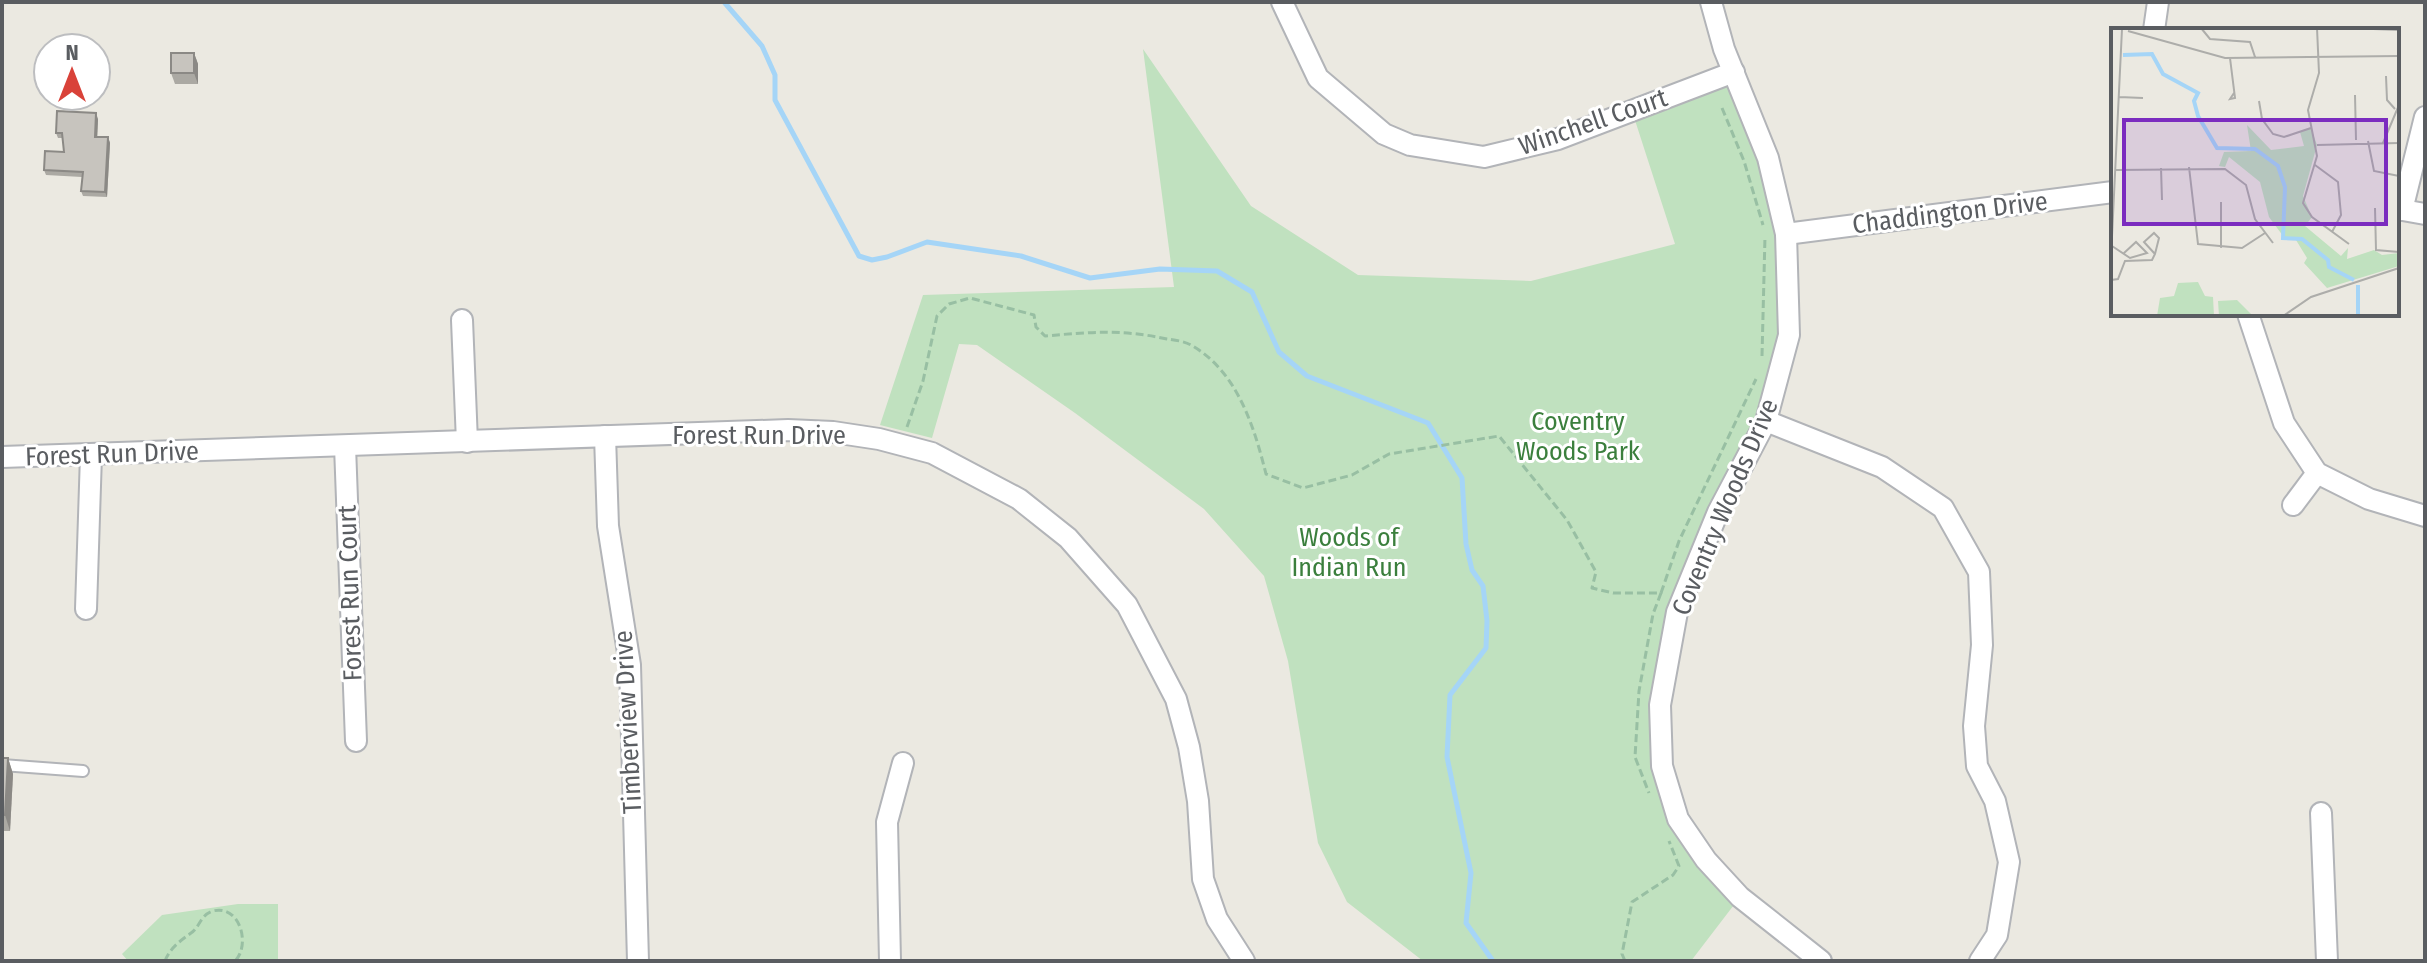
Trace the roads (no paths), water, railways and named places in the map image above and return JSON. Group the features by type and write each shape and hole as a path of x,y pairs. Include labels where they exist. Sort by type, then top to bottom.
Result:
{"street":[{"name":"Winchell Court","path":"1282,2 1318,78 1384,134 1410,145 1484,157 1558,139 1734,72"},
{"name":"Coventry Woods Drive","path":"1711,2 1734,72 1768,158 1786,234 1789,335 1766,421 1718,512 1677,612 1660,705 1662,766 1678,819 1706,860 1740,897 1821,961"},
{"path":"2154,28 2158,2"},
{"path":"2425,117 2399,209 2425,214"},
{"name":"Chaddington Drive","path":"1786,234 2111,192"},
{"path":"2249,316 2284,423 2317,473 2369,499 2425,516"},
{"path":"462,320 467,442"},
{"path":"1766,421 1882,467 1943,508 1979,572 1982,645 1974,726 1977,766 1995,801 2009,862 1997,935 1980,961"},
{"name":"Forest Run Drive","path":"2,457 803,431 833,432 932,453 1019,499 1068,538 1127,605 1176,699 1189,747 1198,801 1203,879 1217,919 1244,961"},
{"name":"Timberview Drive","path":"605,436 608,526 630,665 638,961"},
{"name":"Forest Run Court","path":"345,446 356,741"},
{"path":"86,609 91,455"},
{"path":"2293,505 2317,473"},
{"path":"890,961 887,822 903,763"},
{"path":"2321,813 2327,961"}],"lane":[{"path":"2,765 83,771"}],"waterway":[{"path":"724,2 762,46 775,75 775,100 859,256 872,260 887,257 927,242 1021,256 1090,278 1160,269 1217,271 1252,292 1279,352 1307,376 1428,423 1462,478 1466,544 1472,570 1483,586 1486,648 1450,695 1447,757 1471,873 1466,923 1493,961"}],"park label":[{"name":"Coventry Woods Park","path":"1578,436"},
{"name":"Woods of Indian Run","path":"1349,552"}]}
